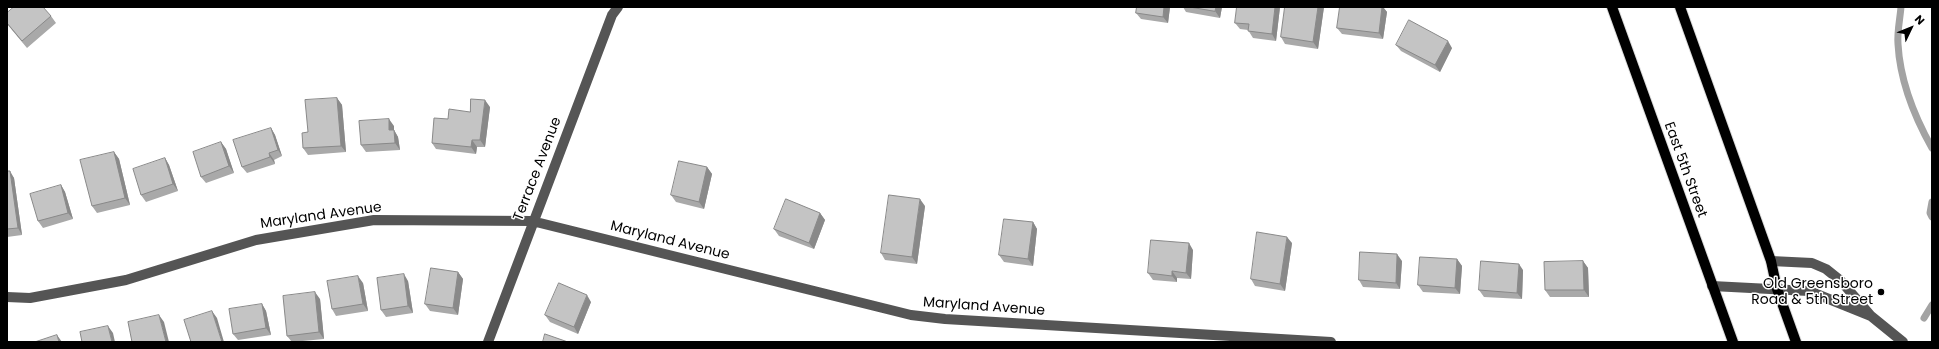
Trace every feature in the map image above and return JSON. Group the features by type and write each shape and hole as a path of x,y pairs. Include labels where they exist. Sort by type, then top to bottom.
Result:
{"main road":[{"name":"East 5th Street","path":"1612,7 1733,342"},
{"path":"1680,7 1771,261 1777,289 1796,342"}],"street":[{"name":"Terrace Avenue","path":"488,342 532,221 612,15 618,7"},
{"name":"Maryland Avenue","path":"7,297 30,298 126,280 256,240 374,220 532,221 911,315 945,319 1331,342"},
{"path":"1771,261 1812,263 1826,269 1841,280 1871,316 1903,342"},
{"path":"1712,286 1777,289 1816,293 1871,316"}],"building":[{"path":"14,7 43,7 51,16 22,41 7,23 7,13"},
{"path":"1137,7 1164,7 1163,17 1136,13"},
{"path":"1190,7 1216,7 1215,11"},
{"path":"1237,7 1275,7 1272,34 1248,31 1249,24 1235,23"},
{"path":"1285,7 1318,7 1313,42 1281,37"},
{"path":"1340,7 1382,7 1379,33 1337,28"},
{"path":"1409,20 1448,41 1435,65 1396,45"},
{"path":"337,98 341,146 303,148 302,133 308,132 305,100"},
{"path":"471,99 485,100 480,140 472,140 471,147 432,143 434,118 448,119 449,109 470,112"},
{"path":"389,119 389,130 394,130 395,143 361,145 359,121"},
{"path":"271,128 278,150 269,153 270,157 242,167 233,140"},
{"path":"221,142 229,166 201,177 193,152"},
{"path":"114,152 125,198 92,206 80,160"},
{"path":"165,158 173,184 141,195 133,169"},
{"path":"679,161 707,167 699,202 671,195"},
{"path":"7,171 10,171 18,228 7,229"},
{"path":"61,185 68,213 38,221 30,194"},
{"path":"889,195 920,199 912,257 881,253"},
{"path":"786,199 820,213 809,243 774,229"},
{"path":"1004,219 1033,222 1028,259 999,255"},
{"path":"1257,232 1287,237 1280,284 1251,279"},
{"path":"1151,240 1189,243 1186,273 1172,271 1172,276 1148,273"},
{"path":"1360,252 1397,254 1396,283 1359,280"},
{"path":"1420,257 1457,259 1455,288 1418,285"},
{"path":"1481,261 1519,264 1517,293 1479,290"},
{"path":"1583,261 1584,290 1545,290 1544,262"},
{"path":"431,268 458,272 453,308 425,304"},
{"path":"404,274 408,306 381,310 377,278"},
{"path":"358,276 363,304 332,309 327,281"},
{"path":"559,283 587,295 574,327 545,315"},
{"path":"315,292 319,332 287,336 283,296"},
{"path":"262,304 266,328 233,334 229,309"},
{"path":"212,311 222,342 191,342 184,320"},
{"path":"159,315 166,342 132,342 128,322"},
{"path":"108,326 112,342 82,342 80,332"},
{"path":"545,334 568,342 543,342"},
{"path":"57,335 59,342 35,342"}],"waterway":[{"path":"1901,7 1898,30 1899,58 1909,98 1919,123 1932,148"},
{"path":"1932,202 1930,213 1932,217"},
{"path":"1924,318 1932,305"}],"place":[{"name":"Old Greensboro Road & 5th Street","path":"1881,292"}]}
